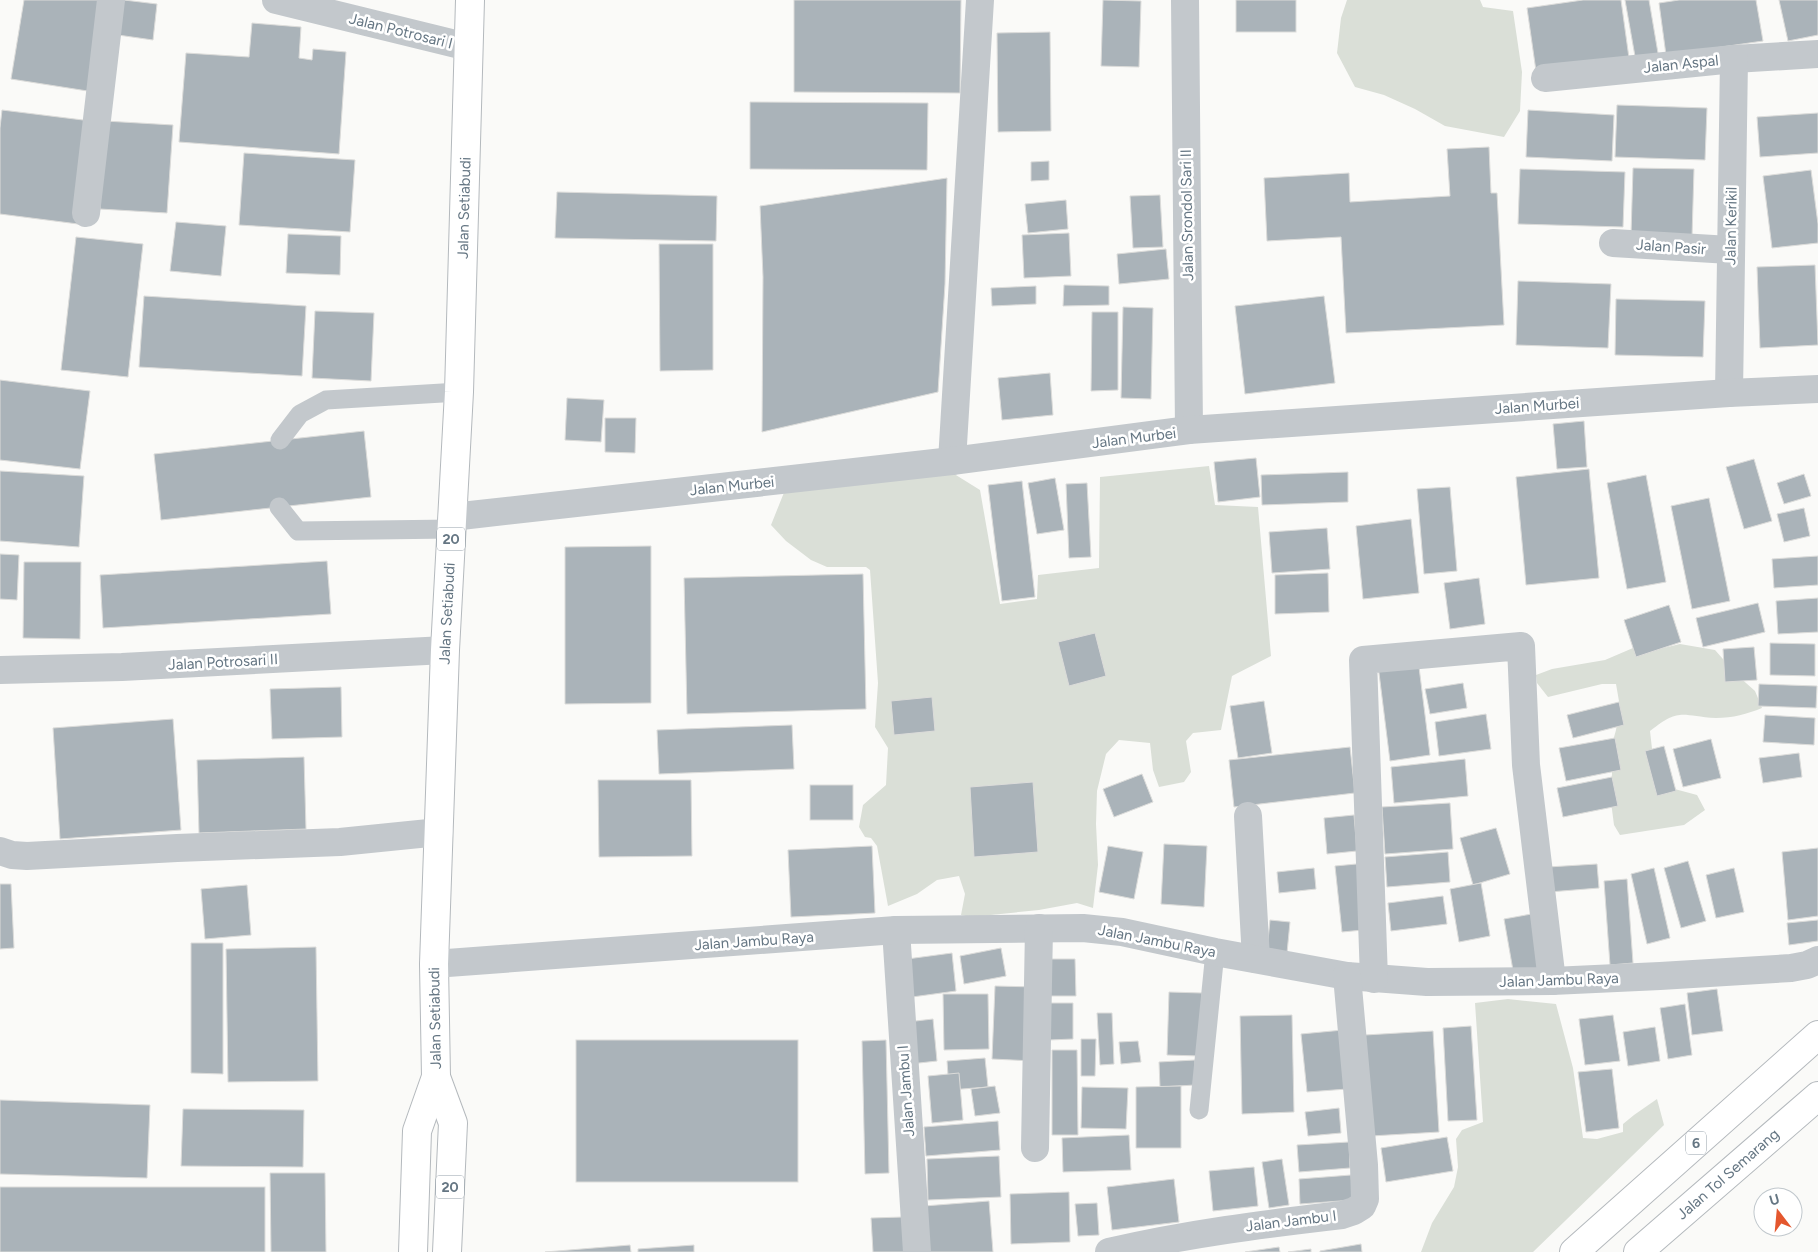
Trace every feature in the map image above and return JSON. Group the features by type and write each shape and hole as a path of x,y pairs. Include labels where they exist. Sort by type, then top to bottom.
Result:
{"highway":[{"name":"Jalan Setiabudi","path":"447,1252 453,1123 436,1077 434,964 445,650 459,392 470,0"},
{"name":"6","path":"1574,1252 1818,1035"},
{"name":"Jalan Setiabudi","path":"413,1252 417,1130 436,1077"},
{"name":"Jalan Tol Semarang","path":"1638,1252 1818,1096"}],"street":[{"path":"86,213 110,0"},
{"name":"Jalan Potrosari I","path":"276,0 468,47"},
{"path":"952,461 980,0"},
{"name":"Jalan Srondol Sari II","path":"1185,0 1189,430"},
{"name":"Jalan Aspal","path":"1545,78 1734,59 1818,54"},
{"name":"Jalan Kerikil","path":"1729,392 1734,59"},
{"name":"Jalan Pasir","path":"1613,243 1730,250"},
{"name":"Jalan Murbei","path":"452,523 1189,430 1729,392 1818,389"},
{"path":"1374,979 1363,660 1521,646 1526,765 1552,981"},
{"name":"Jalan Potrosari II","path":"0,670 122,667 445,650"},
{"path":"1248,816 1256,959"},
{"path":"0,851 12,855 27,856 340,842 439,832"},
{"path":"1035,1148 1039,928"},
{"name":"Jalan Jambu Raya","path":"434,964 896,930 1039,928 1083,928 1122,932 1215,952 1347,976 1426,982 1552,981 1660,976 1791,968 1807,965 1818,960"},
{"name":"Jalan Jambu I","path":"896,930 917,1252"},
{"name":"Jalan Jambu I","path":"1109,1252 1192,1234 1342,1215 1362,1206 1365,1199 1364,1164 1347,976"}],"lane":[{"path":"280,440 300,414 326,400 431,392 459,392"},
{"path":"279,507 298,531 452,523"},
{"path":"1199,1110 1215,952"}],"shaded area":[{"path":"1347,0 1480,0 1483,7 1513,11 1522,72 1520,111 1504,137 1445,126 1415,109 1384,95 1355,87 1337,53 1341,18"},
{"path":"935,462 980,490 1000,604 1037,599 1038,575 1099,568 1100,477 1209,466 1215,505 1258,507 1271,656 1232,676 1221,730 1193,733 1186,741 1191,772 1184,782 1159,787 1153,770 1150,743 1119,740 1106,754 1097,791 1098,865 1093,908 1077,903 1039,910 971,917 961,915 965,894 959,876 937,880 917,894 888,906 877,846 871,838 865,837 859,827 863,805 886,785 888,748 875,727 878,683 870,570 866,567 827,567 811,560 786,541 771,525 791,475"},
{"path":"1680,644 1715,650 1737,675 1755,691 1762,708 1728,717 1675,716 1660,723 1650,731 1656,784 1697,795 1705,810 1684,825 1620,835 1614,825 1610,794 1612,774 1611,748 1620,707 1616,684 1602,684 1548,697 1537,683 1536,675 1552,669 1605,660 1640,645 1651,651"},
{"path":"1508,999 1556,1004 1573,1068 1583,1138 1597,1139 1623,1132 1623,1124 1657,1099 1664,1125 1533,1252 1421,1252 1432,1223 1454,1187 1458,1167 1456,1139 1462,1130 1483,1122 1475,1003"}],"building":[{"path":"24,0 109,0 94,92 11,79"},
{"path":"124,0 157,4 153,40 118,35"},
{"path":"794,0 961,0 960,93 794,92"},
{"path":"1103,0 1141,1 1139,67 1101,66"},
{"path":"1236,0 1296,0 1296,32 1236,32"},
{"path":"1583,0 1621,0 1629,58 1536,71 1527,8"},
{"path":"1625,0 1649,0 1659,59 1636,62"},
{"path":"1679,0 1756,0 1763,41 1666,55 1659,3"},
{"path":"1779,0 1818,0 1818,35 1788,41"},
{"path":"252,23 301,27 299,58 312,60 313,49 346,52 339,154 179,142 186,53 249,57"},
{"path":"1050,32 1051,131 998,132 997,33"},
{"path":"750,102 928,103 927,170 750,169"},
{"path":"1617,105 1707,108 1705,160 1615,157"},
{"path":"2,110 91,121 78,224 0,214 0,128"},
{"path":"1528,110 1614,115 1612,161 1526,157"},
{"path":"1818,113 1818,153 1760,157 1757,117"},
{"path":"105,121 173,125 167,213 100,209"},
{"path":"1489,147 1491,193 1497,193 1504,325 1346,333 1341,237 1267,241 1264,178 1349,173 1350,202 1450,196 1447,149"},
{"path":"244,153 355,160 350,232 239,225"},
{"path":"1049,161 1049,180 1031,181 1031,162"},
{"path":"1633,168 1694,169 1692,237 1631,235"},
{"path":"1520,169 1625,172 1623,227 1518,224"},
{"path":"1811,170 1818,224 1818,243 1772,248 1763,176"},
{"path":"947,178 945,284 938,392 762,432 763,277 760,206"},
{"path":"557,192 717,196 716,241 555,238"},
{"path":"1160,195 1163,247 1133,248 1130,196"},
{"path":"1066,200 1068,229 1028,233 1025,204"},
{"path":"176,222 226,226 221,276 170,271"},
{"path":"1069,233 1071,276 1024,278 1022,235"},
{"path":"288,234 341,236 340,275 286,273"},
{"path":"76,237 143,244 128,377 61,370"},
{"path":"659,244 713,244 713,370 660,371"},
{"path":"1166,249 1169,279 1119,284 1117,254"},
{"path":"1815,265 1818,345 1760,348 1757,267"},
{"path":"1518,281 1611,284 1608,348 1516,345"},
{"path":"1064,285 1109,286 1109,305 1063,306"},
{"path":"1036,286 1036,304 992,306 991,288"},
{"path":"144,296 306,306 302,376 139,367"},
{"path":"1324,296 1335,383 1245,394 1235,306"},
{"path":"1616,299 1705,301 1703,357 1615,355"},
{"path":"1123,307 1153,308 1151,399 1121,398"},
{"path":"315,311 374,313 371,381 312,378"},
{"path":"1092,312 1118,312 1118,390 1091,391"},
{"path":"1050,373 1053,415 1002,420 998,378"},
{"path":"0,380 90,391 80,469 0,460"},
{"path":"567,398 604,400 601,442 565,440"},
{"path":"605,418 636,418 635,453 605,452"},
{"path":"1584,421 1587,467 1557,469 1553,424"},
{"path":"364,431 371,497 161,520 154,454"},
{"path":"1256,458 1260,497 1218,502 1214,462"},
{"path":"1754,459 1772,521 1744,529 1726,467"},
{"path":"1589,469 1599,578 1526,585 1516,477"},
{"path":"0,471 84,476 79,547 0,541"},
{"path":"1348,472 1348,502 1262,505 1261,475"},
{"path":"1804,474 1811,496 1784,504 1777,483"},
{"path":"1646,475 1666,582 1627,589 1607,483"},
{"path":"1055,478 1064,530 1037,534 1028,483"},
{"path":"1022,481 1035,597 1002,601 988,485"},
{"path":"1087,483 1091,557 1069,558 1066,484"},
{"path":"1450,487 1457,571 1424,574 1417,489"},
{"path":"1709,498 1730,601 1692,609 1671,506"},
{"path":"1804,508 1810,536 1784,542 1777,514"},
{"path":"1411,519 1419,593 1363,599 1356,526"},
{"path":"1327,528 1330,569 1272,573 1269,532"},
{"path":"651,546 651,703 565,704 565,547"},
{"path":"0,554 19,555 17,600 0,599"},
{"path":"1818,556 1818,585 1774,588 1772,559"},
{"path":"327,561 331,614 103,628 100,575"},
{"path":"24,562 81,562 80,639 23,638"},
{"path":"1328,573 1329,612 1275,614 1275,575"},
{"path":"863,574 866,709 687,714 684,578"},
{"path":"1479,578 1485,624 1450,629 1444,583"},
{"path":"1818,598 1818,632 1778,634 1776,601"},
{"path":"1758,603 1765,632 1703,647 1696,618"},
{"path":"1669,605 1681,642 1636,657 1624,620"},
{"path":"1095,633 1106,676 1069,686 1058,642"},
{"path":"1770,643 1815,644 1815,676 1770,675"},
{"path":"1754,647 1757,680 1725,682 1723,649"},
{"path":"1418,659 1430,755 1390,761 1378,665"},
{"path":"1463,683 1467,708 1430,714 1425,689"},
{"path":"1759,684 1817,686 1816,708 1758,706"},
{"path":"341,687 342,737 272,739 270,689"},
{"path":"932,697 935,731 894,735 891,701"},
{"path":"1264,701 1272,753 1238,758 1230,706"},
{"path":"1619,702 1624,725 1573,738 1567,715"},
{"path":"1486,714 1491,749 1439,756 1435,722"},
{"path":"1765,715 1815,718 1814,745 1763,742"},
{"path":"173,719 181,830 60,839 53,728"},
{"path":"792,725 794,769 659,774 657,730"},
{"path":"1615,738 1621,770 1566,781 1559,748"},
{"path":"1711,739 1721,778 1683,787 1673,749"},
{"path":"1664,746 1676,791 1657,796 1645,751"},
{"path":"1350,747 1355,793 1234,807 1229,760"},
{"path":"1799,753 1802,777 1763,783 1759,758"},
{"path":"304,757 306,829 199,833 197,760"},
{"path":"1465,759 1468,796 1394,803 1391,767"},
{"path":"1142,774 1153,802 1114,817 1103,789"},
{"path":"1612,777 1618,806 1563,817 1557,788"},
{"path":"598,780 691,780 692,856 599,857"},
{"path":"1033,782 1038,852 974,857 970,787"},
{"path":"810,785 853,785 853,820 810,820"},
{"path":"1450,803 1453,849 1385,854 1382,807"},
{"path":"1354,815 1357,851 1327,854 1324,818"},
{"path":"1496,828 1510,874 1473,885 1460,838"},
{"path":"1164,844 1207,846 1204,907 1161,904"},
{"path":"872,846 875,913 791,917 788,850"},
{"path":"1108,846 1143,852 1134,899 1099,892"},
{"path":"1818,848 1818,916 1788,920 1782,852"},
{"path":"1448,852 1450,882 1387,887 1385,857"},
{"path":"1688,861 1706,921 1681,928 1664,868"},
{"path":"1378,862 1384,928 1342,932 1335,866"},
{"path":"1597,864 1599,888 1549,892 1548,867"},
{"path":"1314,868 1316,889 1279,893 1277,872"},
{"path":"1654,868 1670,938 1647,944 1631,874"},
{"path":"1734,868 1744,912 1716,918 1706,875"},
{"path":"1627,879 1633,963 1610,965 1604,881"},
{"path":"1481,883 1490,936 1459,942 1450,889"},
{"path":"0,884 11,884 14,948 0,949"},
{"path":"247,885 251,935 205,939 201,889"},
{"path":"1443,896 1447,924 1391,931 1388,903"},
{"path":"1537,913 1546,970 1514,976 1504,919"},
{"path":"1270,920 1290,922 1287,953 1267,951"},
{"path":"1818,920 1818,941 1789,945 1787,923"},
{"path":"191,943 223,943 223,1074 191,1073"},
{"path":"316,947 318,1081 228,1082 226,949"},
{"path":"1001,948 1006,976 964,984 960,956"},
{"path":"952,953 956,991 912,997 907,959"},
{"path":"1050,959 1075,959 1076,996 1050,996"},
{"path":"995,986 1036,987 1033,1061 992,1059"},
{"path":"1717,989 1723,1031 1692,1035 1687,993"},
{"path":"1169,992 1202,993 1200,1056 1167,1055"},
{"path":"943,994 988,994 989,1049 944,1050"},
{"path":"1048,1003 1073,1003 1073,1039 1049,1040"},
{"path":"1685,1004 1692,1055 1668,1059 1660,1008"},
{"path":"1097,1013 1112,1013 1114,1064 1100,1065"},
{"path":"1292,1015 1294,1112 1242,1114 1240,1016"},
{"path":"1613,1015 1620,1061 1585,1065 1579,1019"},
{"path":"933,1019 937,1061 910,1064 907,1022"},
{"path":"1471,1026 1477,1120 1448,1121 1443,1028"},
{"path":"1655,1027 1660,1061 1628,1066 1623,1032"},
{"path":"1343,1030 1347,1089 1307,1092 1301,1034"},
{"path":"1433,1031 1439,1132 1371,1136 1365,1035"},
{"path":"1081,1039 1096,1039 1095,1076 1081,1076"},
{"path":"576,1040 798,1040 798,1182 576,1182"},
{"path":"886,1040 889,1173 865,1174 862,1041"},
{"path":"1138,1041 1141,1062 1121,1064 1119,1042"},
{"path":"1052,1050 1077,1050 1078,1135 1052,1135"},
{"path":"985,1058 988,1087 949,1090 947,1061"},
{"path":"1195,1060 1195,1085 1160,1087 1159,1062"},
{"path":"1612,1069 1619,1128 1586,1132 1578,1072"},
{"path":"959,1073 963,1120 932,1123 928,1076"},
{"path":"995,1086 1000,1113 975,1116 971,1089"},
{"path":"1181,1086 1181,1148 1136,1148 1136,1087"},
{"path":"1082,1087 1128,1088 1126,1129 1081,1128"},
{"path":"0,1100 150,1105 147,1178 0,1174"},
{"path":"1339,1108 1341,1133 1308,1136 1305,1112"},
{"path":"183,1109 304,1110 303,1167 181,1166"},
{"path":"998,1121 1000,1150 926,1156 924,1127"},
{"path":"1129,1135 1131,1170 1063,1172 1062,1138"},
{"path":"1447,1137 1453,1171 1386,1182 1381,1148"},
{"path":"1349,1142 1350,1168 1299,1172 1297,1145"},
{"path":"999,1156 1001,1197 928,1200 927,1159"},
{"path":"1282,1159 1289,1205 1269,1208 1262,1162"},
{"path":"1254,1167 1258,1206 1213,1211 1209,1171"},
{"path":"270,1173 325,1173 326,1252 271,1252"},
{"path":"1351,1175 1353,1200 1300,1204 1299,1179"},
{"path":"1174,1179 1179,1222 1112,1230 1107,1187"},
{"path":"0,1187 265,1187 265,1252 0,1252"},
{"path":"1069,1192 1070,1242 1011,1244 1010,1194"},
{"path":"989,1201 993,1252 928,1252 924,1206"},
{"path":"1097,1203 1099,1235 1078,1236 1075,1204"},
{"path":"903,1217 905,1252 873,1252 871,1218"},
{"path":"1361,1244 1362,1252 1320,1252 1320,1251"},
{"path":"630,1245 631,1252 545,1252"},
{"path":"694,1245 694,1252 638,1252 638,1249"},
{"path":"1279,1247 1280,1252 1245,1252"},
{"path":"1311,1249 1311,1252 1288,1252"}]}
